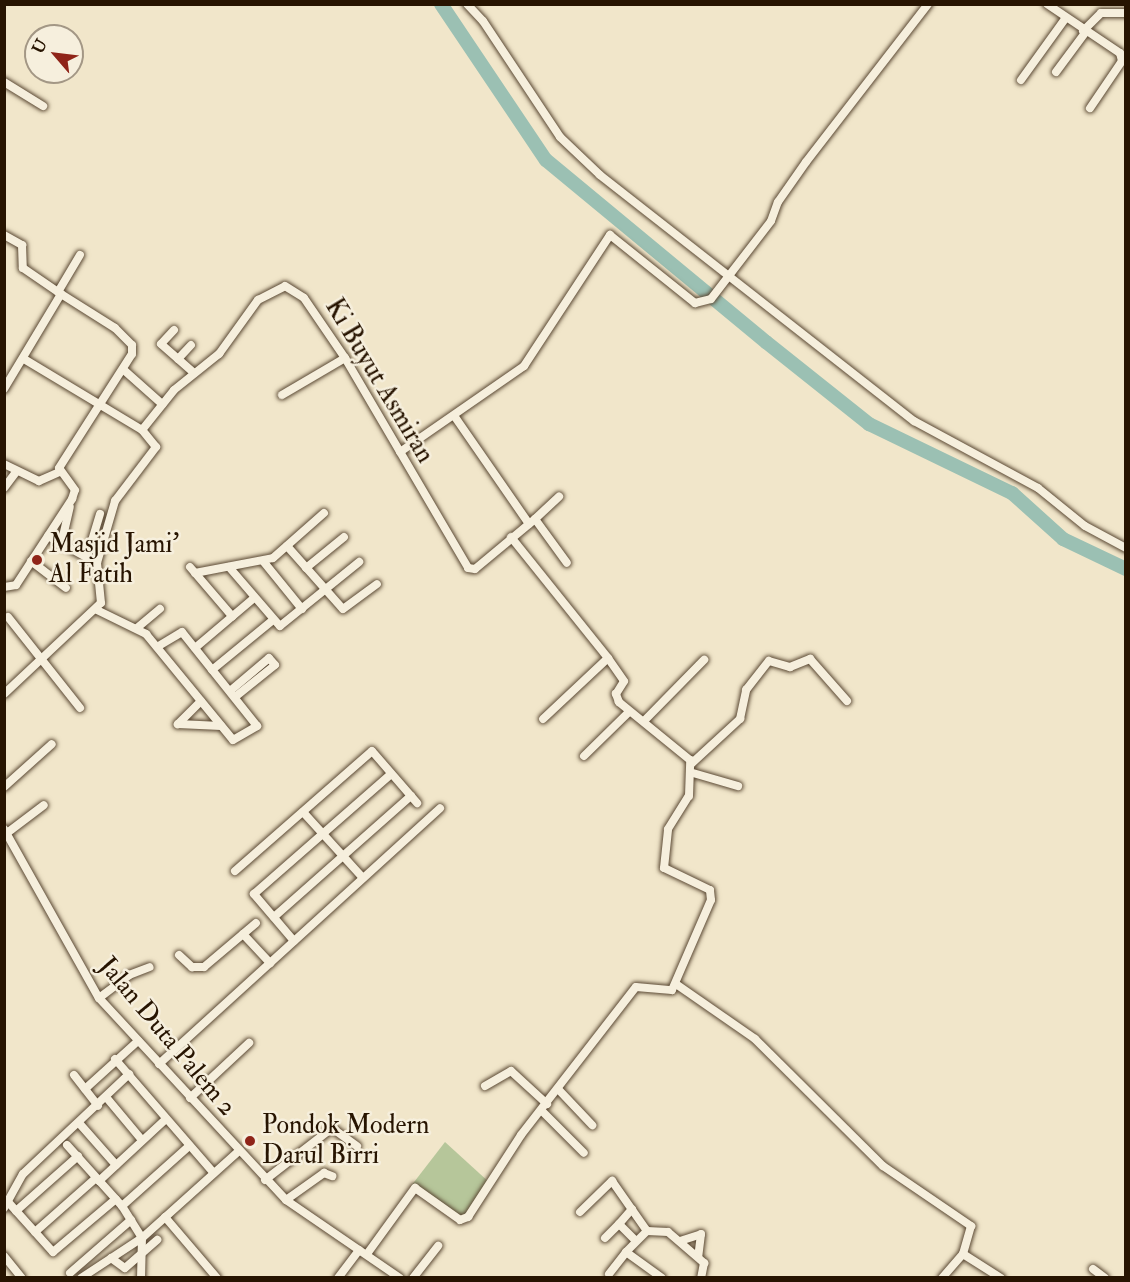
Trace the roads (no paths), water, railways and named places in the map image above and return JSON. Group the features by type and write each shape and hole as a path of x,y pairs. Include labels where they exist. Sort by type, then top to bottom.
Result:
{"street":[{"path":"467,4 568,147 727,282 914,421 1038,488 1085,526 1125,548"},
{"path":"400,452 455,417 524,366 610,235 696,303 711,299 727,282 806,162 928,4"},
{"path":"1047,4 1065,20 1122,58 1090,108"},
{"path":"1056,72 1084,32 1101,13 1125,13"},
{"path":"1022,80 1065,20"},
{"path":"4,82 43,106"},
{"path":"4,236 22,245 23,268 128,340 132,354 125,371 100,405 59,471 39,482 15,472 4,464"},
{"path":"4,390 24,359 80,255"},
{"name":"Ki Buyut Asmiran","path":"142,430 162,404 219,354 258,300 285,286 304,298 345,358 468,568 475,569 559,497"},
{"path":"174,330 161,344 194,374"},
{"path":"178,359 191,345"},
{"path":"282,395 345,358"},
{"path":"4,694 98,610 103,595 97,563 115,501 156,447 142,430 24,359"},
{"path":"125,371 162,404"},
{"path":"455,417 532,521 567,563"},
{"path":"59,471 75,490 61,545"},
{"path":"4,488 15,472"},
{"path":"4,587 16,585 72,499"},
{"path":"232,616 193,570 263,561 287,546 324,513"},
{"path":"87,557 100,514"},
{"path":"48,536 97,563"},
{"path":"306,568 344,537"},
{"path":"511,537 624,681 616,696 629,712 678,746 692,769 738,786"},
{"path":"287,546 345,609 377,584"},
{"path":"31,561 66,588"},
{"path":"263,561 302,609"},
{"path":"229,567 273,620 282,626 359,562"},
{"path":"195,648 254,598"},
{"path":"137,628 160,609"},
{"path":"98,610 137,628 157,647 235,741 257,726 180,631 157,647"},
{"path":"8,617 43,658 80,708"},
{"path":"212,669 273,620"},
{"path":"269,658 274,665 232,694 269,658"},
{"path":"543,719 608,658"},
{"path":"338,1278 363,1252 415,1188 465,1220 544,1108 636,987 667,993 676,984 712,895 664,868 668,830 688,800 692,769 740,719 746,690 769,661 790,667 810,659 847,701"},
{"path":"644,721 704,660"},
{"path":"201,701 178,724 221,726"},
{"path":"584,756 629,712"},
{"path":"4,787 52,744"},
{"path":"235,871 372,752 417,803"},
{"path":"294,941 254,894 391,774"},
{"path":"274,917 411,796"},
{"path":"6,831 44,805"},
{"path":"159,1064 440,808"},
{"path":"303,812 363,878"},
{"name":"Jalan Duta Palem 2","path":"6,831 99,998 238,1152 286,1200 400,1278"},
{"path":"179,955 192,967 204,966 256,923"},
{"path":"243,934 270,963"},
{"path":"99,998 113,984 150,967"},
{"path":"676,984 754,1039 883,1166 971,1226 963,1254 942,1278"},
{"path":"85,1089 138,1041"},
{"path":"190,1098 249,1043"},
{"path":"116,1060 213,1172"},
{"path":"485,1086 511,1071 584,1153"},
{"path":"129,1074 80,1123 16,1180 7,1205 56,1251 189,1146"},
{"path":"74,1075 98,1106"},
{"path":"558,1089 591,1125"},
{"path":"106,1097 142,1140"},
{"path":"35,1233 116,1165 166,1119"},
{"path":"80,1123 116,1165"},
{"path":"265,1180 334,1128 357,1146"},
{"path":"67,1145 119,1202 142,1238 141,1278"},
{"path":"81,1278 142,1238 238,1152"},
{"path":"16,1211 78,1156"},
{"path":"286,1200 324,1173 332,1176"},
{"path":"580,1212 612,1181 647,1231"},
{"path":"605,1238 632,1209"},
{"path":"165,1217 217,1278"},
{"path":"70,1273 131,1220"},
{"path":"619,1224 635,1240"},
{"path":"610,1276 635,1240 647,1231 668,1232 680,1241 705,1265 701,1278"},
{"path":"680,1241 701,1234 698,1257"},
{"path":"111,1258 123,1269 157,1239"},
{"path":"413,1278 438,1246"},
{"path":"626,1252 662,1278"},
{"path":"963,1254 1001,1278"},
{"path":"4,1256 22,1278"},
{"path":"1093,1269 1105,1278"}],"waterway":[{"path":"441,4 546,160 766,342 869,424 1012,493 1063,539 1126,569"}],"place":[{"name":"Masjid Jami' Al Fatih","path":"37,560"},
{"name":"Pondok Modern Darul Birri","path":"250,1141"}]}
